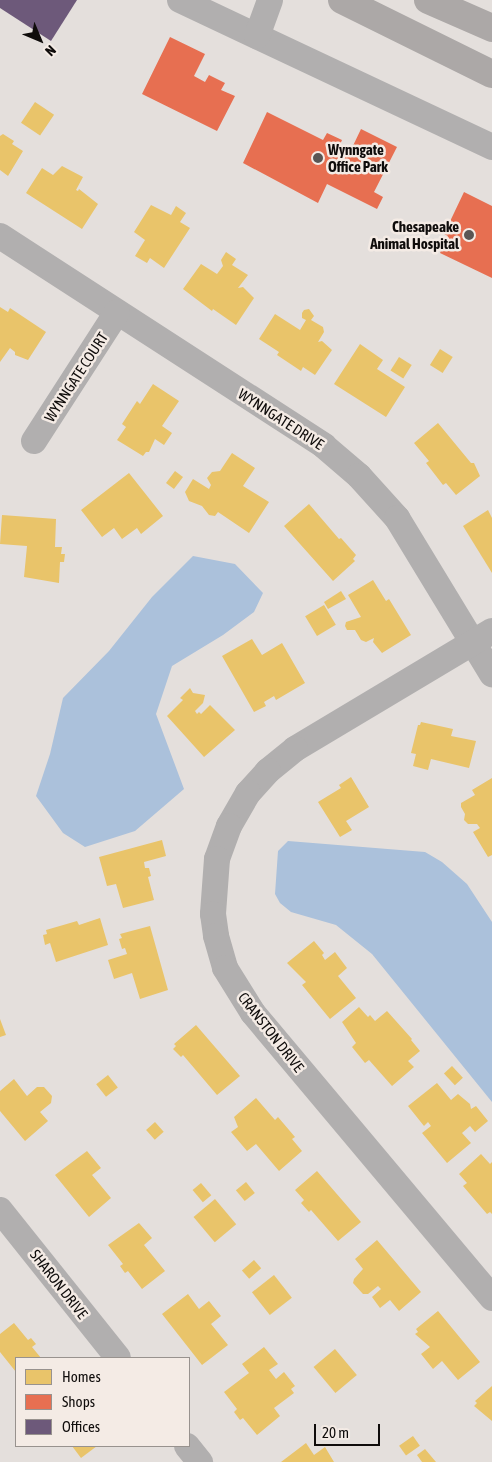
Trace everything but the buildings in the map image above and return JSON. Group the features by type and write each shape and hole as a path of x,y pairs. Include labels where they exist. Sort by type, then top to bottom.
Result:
{"main road":[{"path":"342,0 492,74"},
{"path":"428,0 492,28"}],"street":[{"path":"180,0 492,147"},
{"path":"257,36 270,0"},
{"name":"WYNNGATE DRIVE","path":"0,236 324,446 359,476 397,518 483,637 492,674"},
{"name":"WYNNGATE COURT","path":"34,441 117,312"},
{"name":"CRANSTON DRIVE","path":"483,637 295,749 268,771 248,793 229,826 217,859 213,914 216,936 225,968 257,1019 492,1298"},
{"name":"SHARON DRIVE","path":"0,1210 117,1357"},
{"path":"189,1447 200,1462"}],"water":[{"path":"193,556 235,564 263,593 254,612 223,635 172,666 156,714 184,789 135,831 85,847 63,833 36,796 50,754 63,698 109,651 152,597"},
{"path":"288,841 425,852 442,862 467,884 492,922 492,1102 372,954 336,925 291,912 280,903 275,894 278,851"}],"place":[{"name":"Wynngate Office Park","path":"318,158"},
{"name":"Chesapeake Animal Hospital","path":"469,235"}]}
